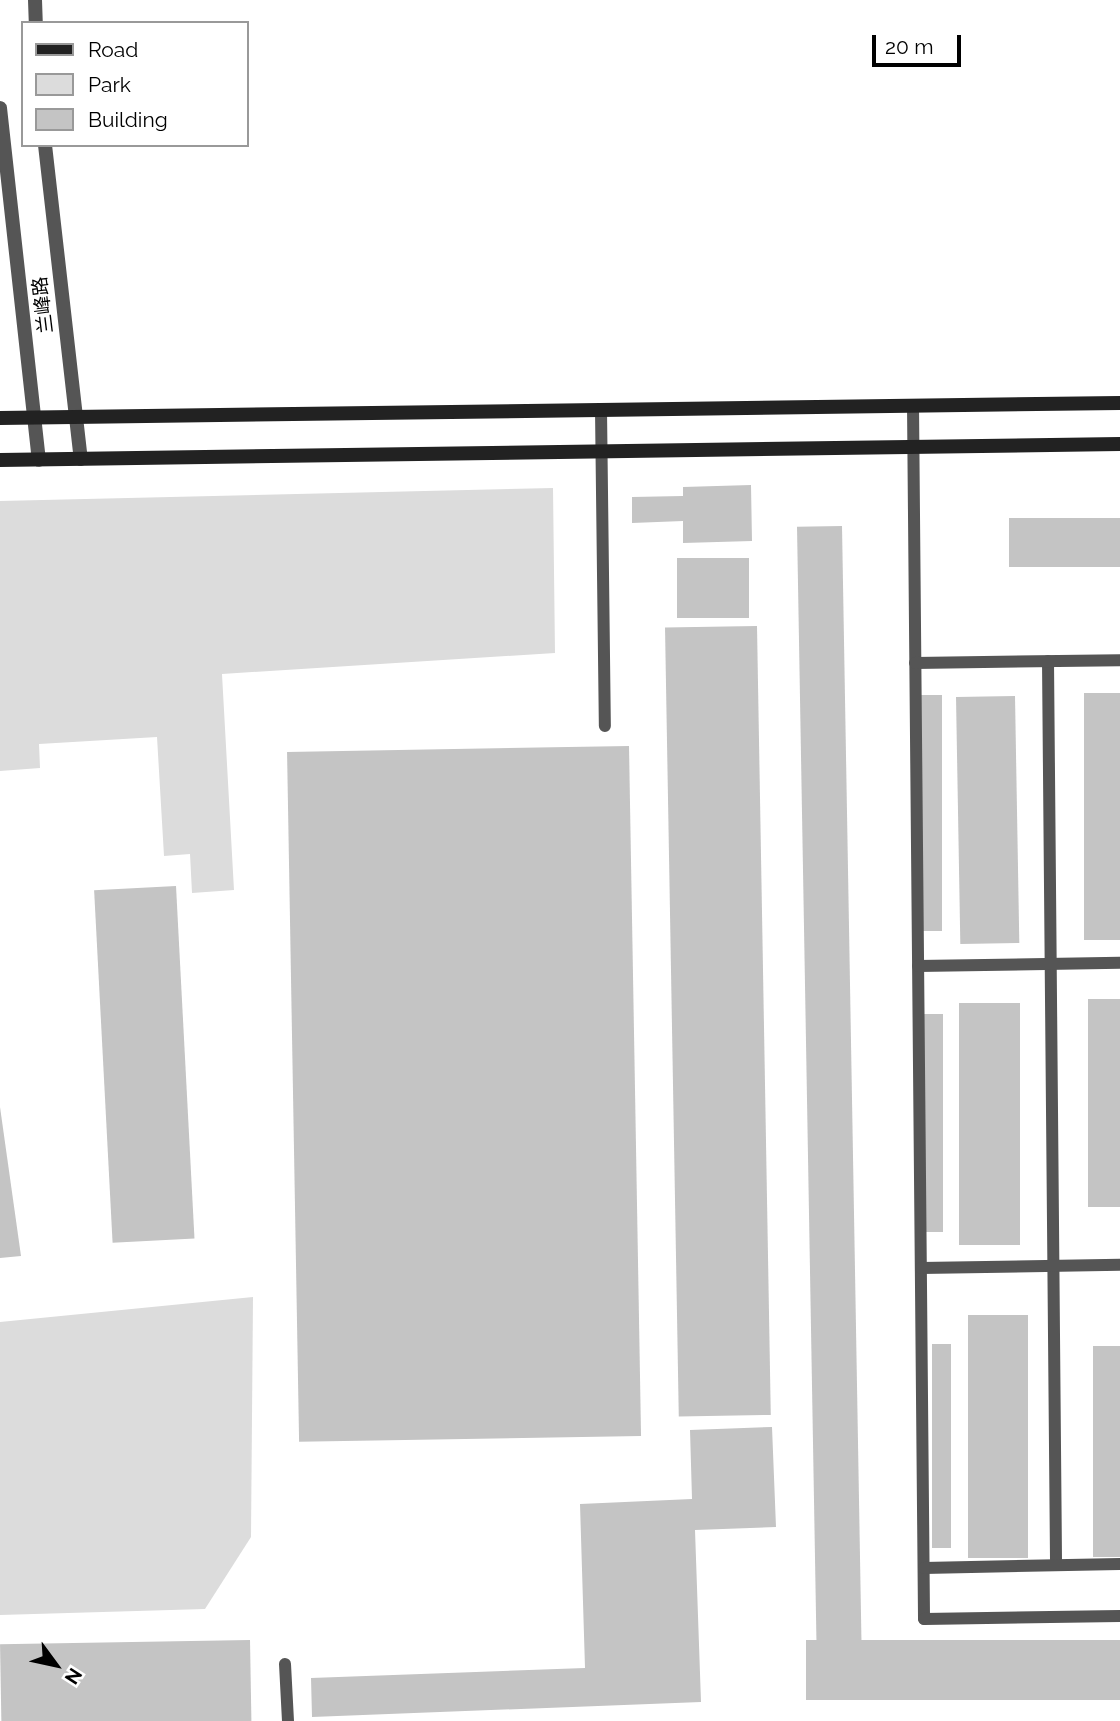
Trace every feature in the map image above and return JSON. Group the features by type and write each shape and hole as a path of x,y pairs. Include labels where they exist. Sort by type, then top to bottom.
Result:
{"street":[{"path":"35,0 36,21"},
{"name":"兰峰路","path":"0,108 39,460"},
{"name":"兰峰路","path":"45,147 81,459"},
{"path":"0,418 1120,402"},
{"path":"0,460 1120,444"}],"lane":[{"path":"913,405 924,1619 1120,1616"},
{"path":"601,410 605,726"},
{"path":"915,663 1120,660"},
{"path":"1048,661 1056,1565"},
{"path":"918,966 1120,963"},
{"path":"921,1268 1120,1265"},
{"path":"924,1567 1120,1564"},
{"path":"285,1664 288,1721"}],"green space":[{"path":"553,488 555,653 222,674 234,890 192,893 190,854 164,856 157,737 39,744 40,768 0,771 0,501"},
{"path":"253,1297 251,1537 205,1609 0,1615 0,1322"}],"building":[{"path":"751,485 752,541 683,543 683,521 632,523 632,497 683,496 683,487"},
{"path":"1009,518 1120,518 1120,567 1009,567"},
{"path":"842,526 862,1644 817,1645 797,527"},
{"path":"677,558 749,558 749,618 677,618"},
{"path":"757,626 771,1415 679,1416 665,628"},
{"path":"1084,693 1120,693 1120,940 1084,940"},
{"path":"920,695 942,695 942,931 920,931"},
{"path":"1015,696 1019,943 960,944 956,697"},
{"path":"629,746 641,1436 299,1442 287,752"},
{"path":"176,886 194,1239 113,1243 94,890"},
{"path":"1088,999 1120,999 1120,1207 1088,1207"},
{"path":"959,1003 1020,1003 1020,1245 959,1245"},
{"path":"922,1014 943,1014 943,1232 922,1232"},
{"path":"0,1107 21,1256 0,1258"},
{"path":"968,1315 1028,1315 1028,1558 968,1558"},
{"path":"932,1344 951,1344 951,1548 932,1548"},
{"path":"1093,1346 1120,1346 1120,1557 1093,1557"},
{"path":"772,1427 776,1527 695,1530 701,1702 312,1717 311,1678 585,1668 580,1504 692,1499 690,1430"},
{"path":"250,1640 251,1721 1,1721 0,1644"},
{"path":"806,1640 1120,1640 1120,1700 806,1700"}]}
